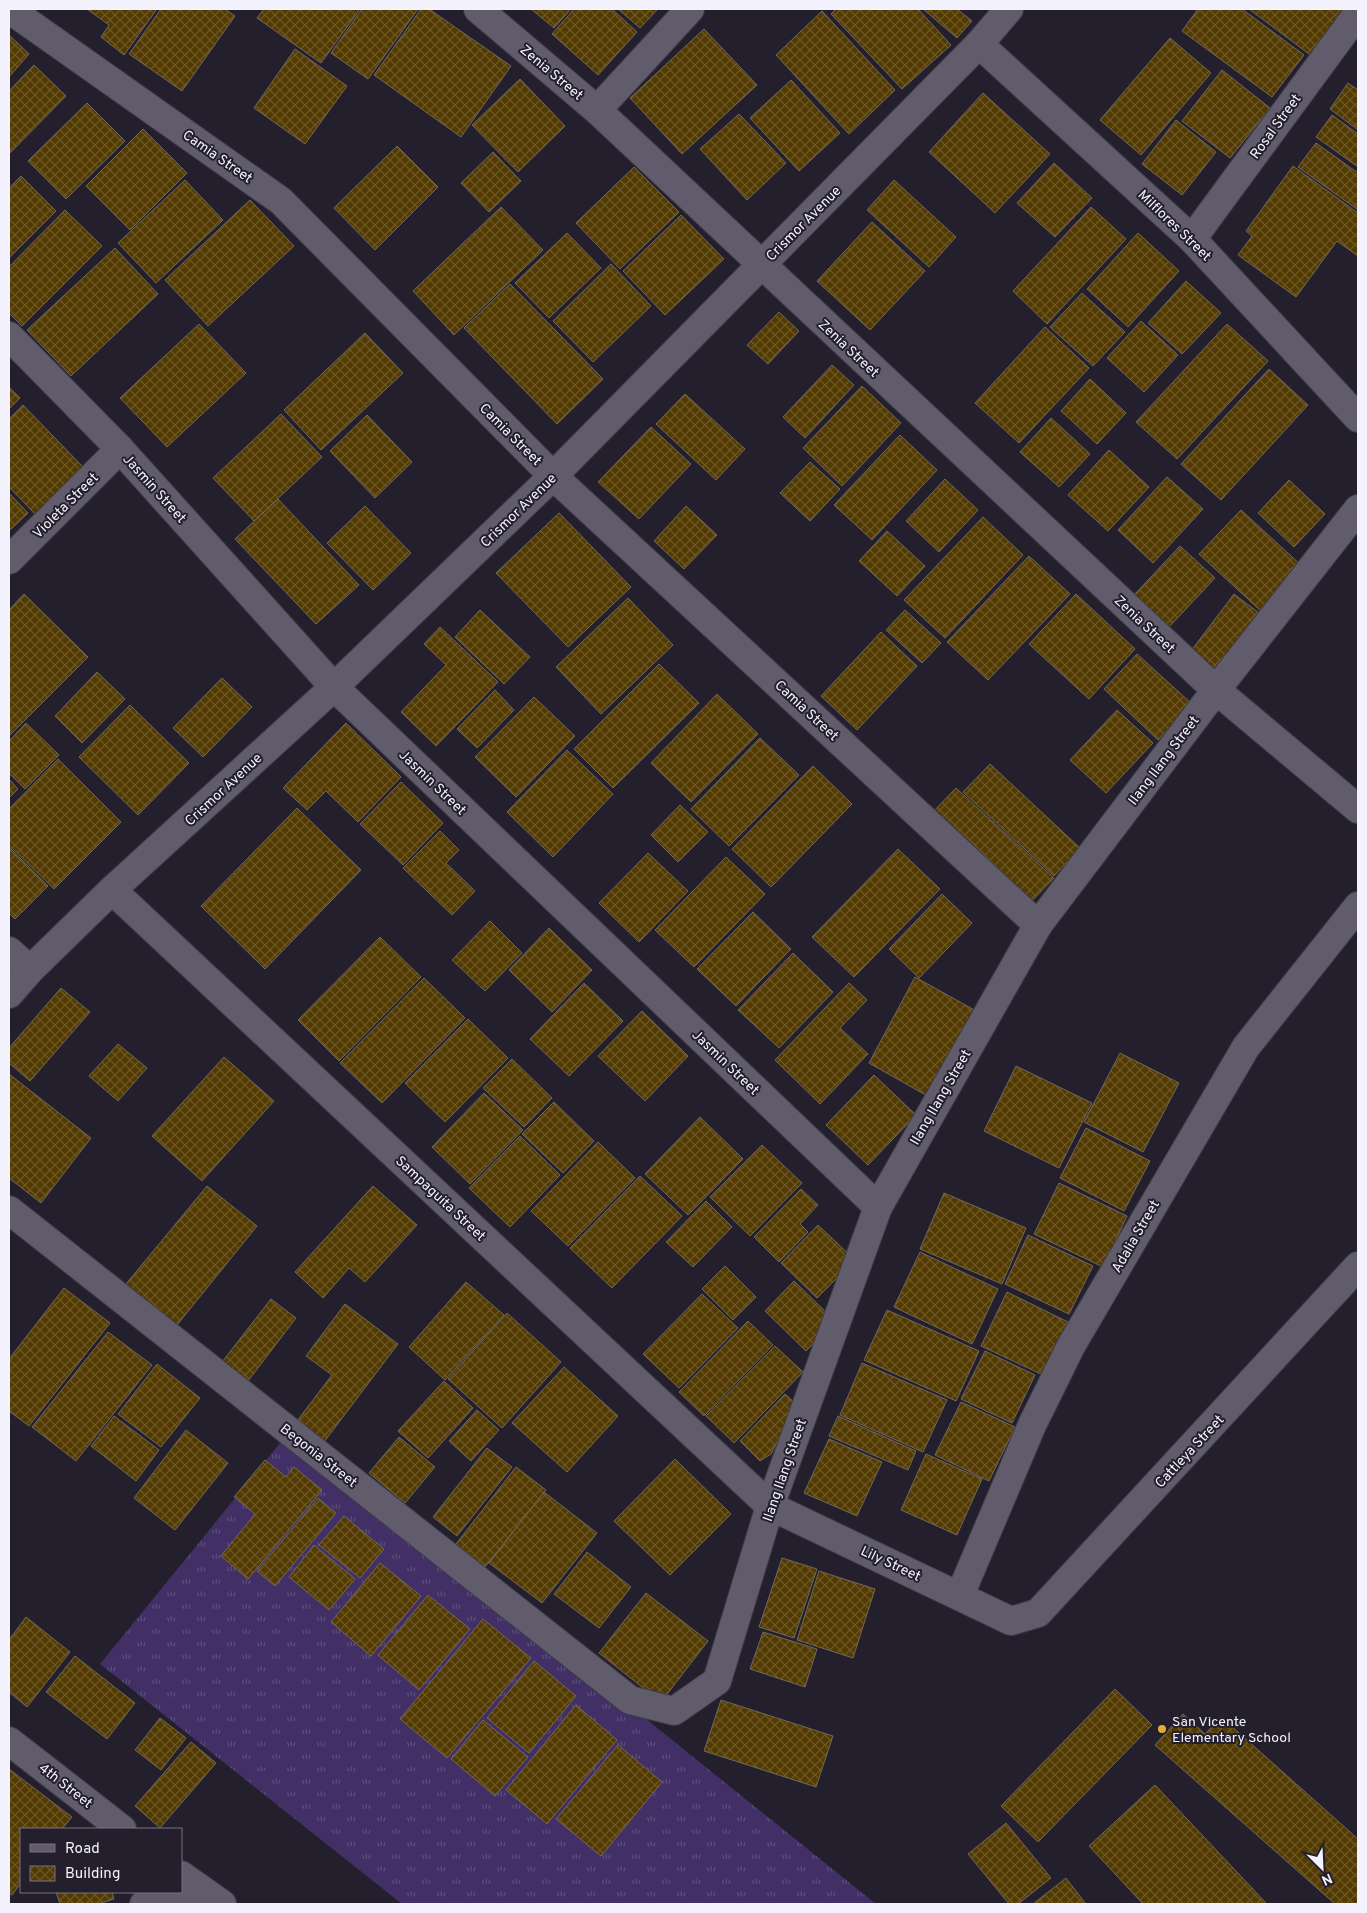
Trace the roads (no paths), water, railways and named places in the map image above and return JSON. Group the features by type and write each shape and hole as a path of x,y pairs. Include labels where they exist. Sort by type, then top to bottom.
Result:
{"street":[{"name":"Camia Street","path":"9,9 281,201 553,476 1038,924"},
{"name":"Zenia Street","path":"478,9 597,110 1216,690 1358,809"},
{"path":"597,110 690,9"},
{"name":"Crismor Avenue","path":"9,994 30,970 112,890 334,687 553,476 979,44 1009,9"},
{"name":"Rosal Street","path":"1192,239 1358,13"},
{"name":"Milflores Street","path":"979,44 1192,239 1358,418"},
{"name":"Jasmin Street","path":"9,336 120,449 334,687 878,1207"},
{"name":"Violeta Street","path":"9,560 120,449"},
{"name":"Ilang Ilang Street","path":"630,1700 674,1711 716,1681 770,1506 878,1207 1038,924 1216,690 1358,509"},
{"name":"Sampaguita Street","path":"112,890 770,1506"},
{"name":"Adalia Street","path":"960,1595 1032,1425 1070,1346 1246,1047 1358,906"},
{"path":"9,951 30,970"},
{"name":"Begonia Street","path":"9,1210 630,1700"},
{"name":"Cattleya Street","path":"1011,1621 1038,1613 1358,1266"},
{"name":"Lily Street","path":"770,1506 960,1595 1011,1621"},
{"name":"4th Street","path":"9,1741 121,1828"},
{"path":"144,1904 201,1890"}],"place":[{"name":"San Vicente Elementary School","path":"1162,1729"}]}
